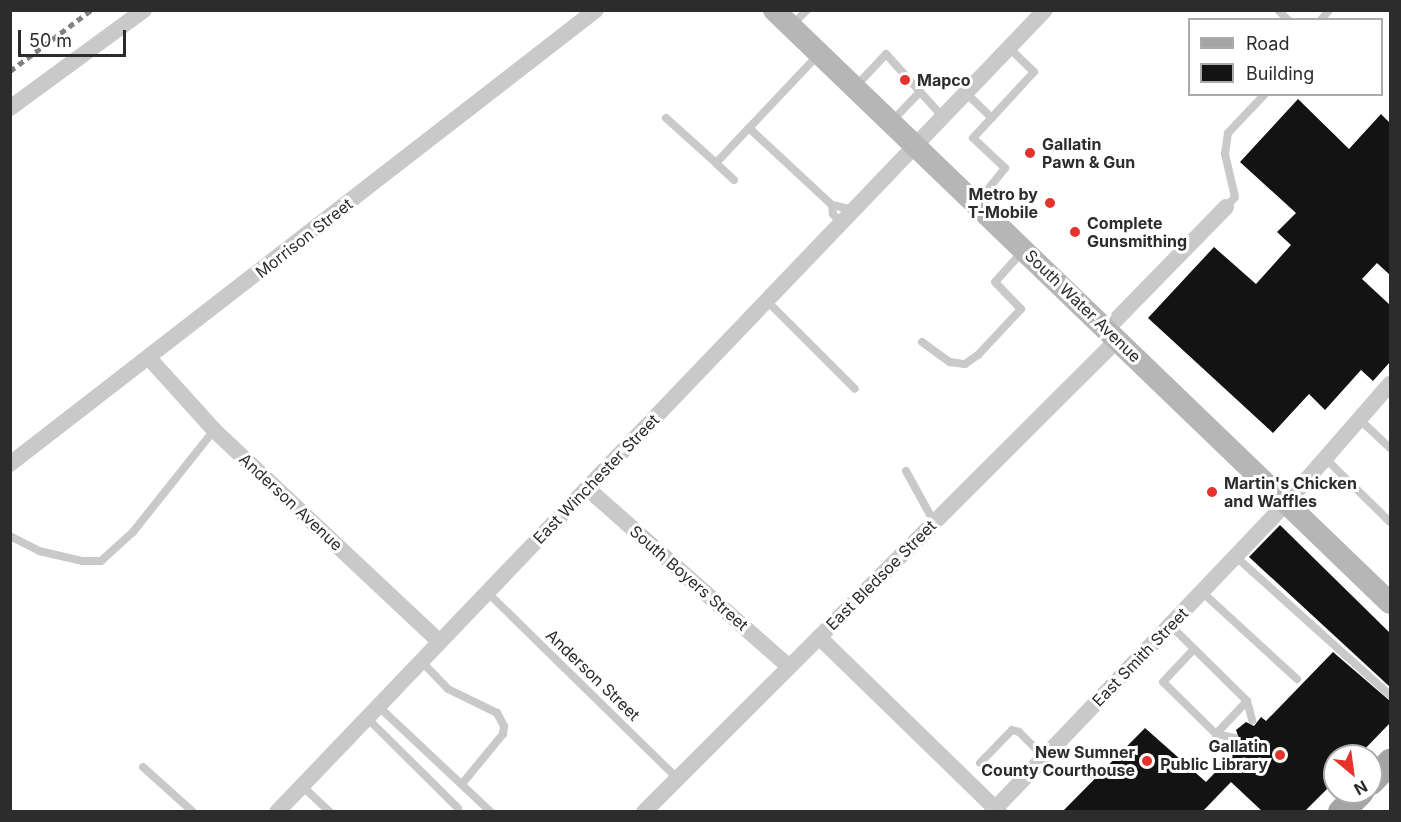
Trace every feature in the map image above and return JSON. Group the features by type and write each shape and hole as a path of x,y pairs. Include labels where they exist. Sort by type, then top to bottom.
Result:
{"main road":[{"name":"South Water Avenue","path":"774,10 799,19 819,54 1113,333 1390,603"}],"street":[{"path":"10,108 144,10"},
{"name":"Morrison Street","path":"10,464 596,10"},
{"name":"East Winchester Street","path":"277,812 1045,10"},
{"name":"East Bledsoe Street","path":"644,812 934,522 1113,333 1226,207"},
{"name":"Anderson Avenue","path":"149,358 213,429 439,641"},
{"name":"East Smith Street","path":"995,810 1287,502 1358,417 1390,384"},
{"name":"South Boyers Street","path":"588,489 789,666"},
{"path":"819,637 995,810"}],"lane":[{"path":"976,204 1005,168 973,138 1034,72 1010,48"},
{"path":"716,163 819,54"},
{"path":"854,88 886,54 943,117"},
{"path":"891,123 920,92"},
{"path":"966,93 992,118"},
{"path":"1226,207 1235,196 1225,153 1228,133 1263,96"},
{"path":"666,118 734,180"},
{"path":"749,128 832,205 833,214 841,224"},
{"path":"832,205 844,205 854,210"},
{"path":"922,342 950,362 965,363 978,355 1021,309 995,282 1024,249"},
{"path":"767,302 855,389"},
{"path":"1358,417 1390,448"},
{"path":"10,536 39,551 101,561 133,532 213,429"},
{"path":"1325,457 1390,522"},
{"path":"906,471 934,522"},
{"path":"1235,556 1390,695"},
{"name":"Anderson Street","path":"487,592 677,778"},
{"path":"1202,592 1297,679"},
{"path":"1170,626 1247,701 1252,720"},
{"path":"1194,649 1163,682 1216,734 1234,738"},
{"path":"421,660 448,689 497,713 504,726 503,734 462,784"},
{"path":"1216,734 1247,701"},
{"path":"372,712 462,784 491,812"},
{"path":"372,712 458,807"},
{"path":"980,763 1012,730 1019,732 1044,757"},
{"path":"143,767 193,812"},
{"path":"302,786 330,812"}],"building":[{"path":"1298,99 1349,149 1381,114 1390,123 1390,275 1377,263 1362,279 1390,305 1390,362 1373,381 1361,370 1325,410 1309,394 1273,433 1148,318 1214,247 1256,284 1291,245 1277,232 1296,213 1240,162"},
{"path":"1280,525 1390,633 1390,687 1249,557"},
{"path":"1333,652 1390,701 1390,723 1370,744 1323,744 1323,793 1304,812 1263,812 1231,782 1202,812 1062,812 1145,728 1206,782 1231,756 1233,744 1240,742 1236,730 1246,722 1254,726 1261,717 1266,721"}],"railway":[{"path":"10,71 91,10"}],"place":[{"name":"Mapco","path":"905,80"},
{"name":"Gallatin Pawn & Gun","path":"1030,153"},
{"name":"Metro by T-Mobile","path":"1050,203"},
{"name":"Complete Gunsmithing","path":"1075,232"},
{"name":"Martin's Chicken and Waffles","path":"1212,492"},
{"name":"Gallatin Public Library","path":"1280,755"},
{"name":"New Sumner County Courthouse","path":"1147,761"}]}
